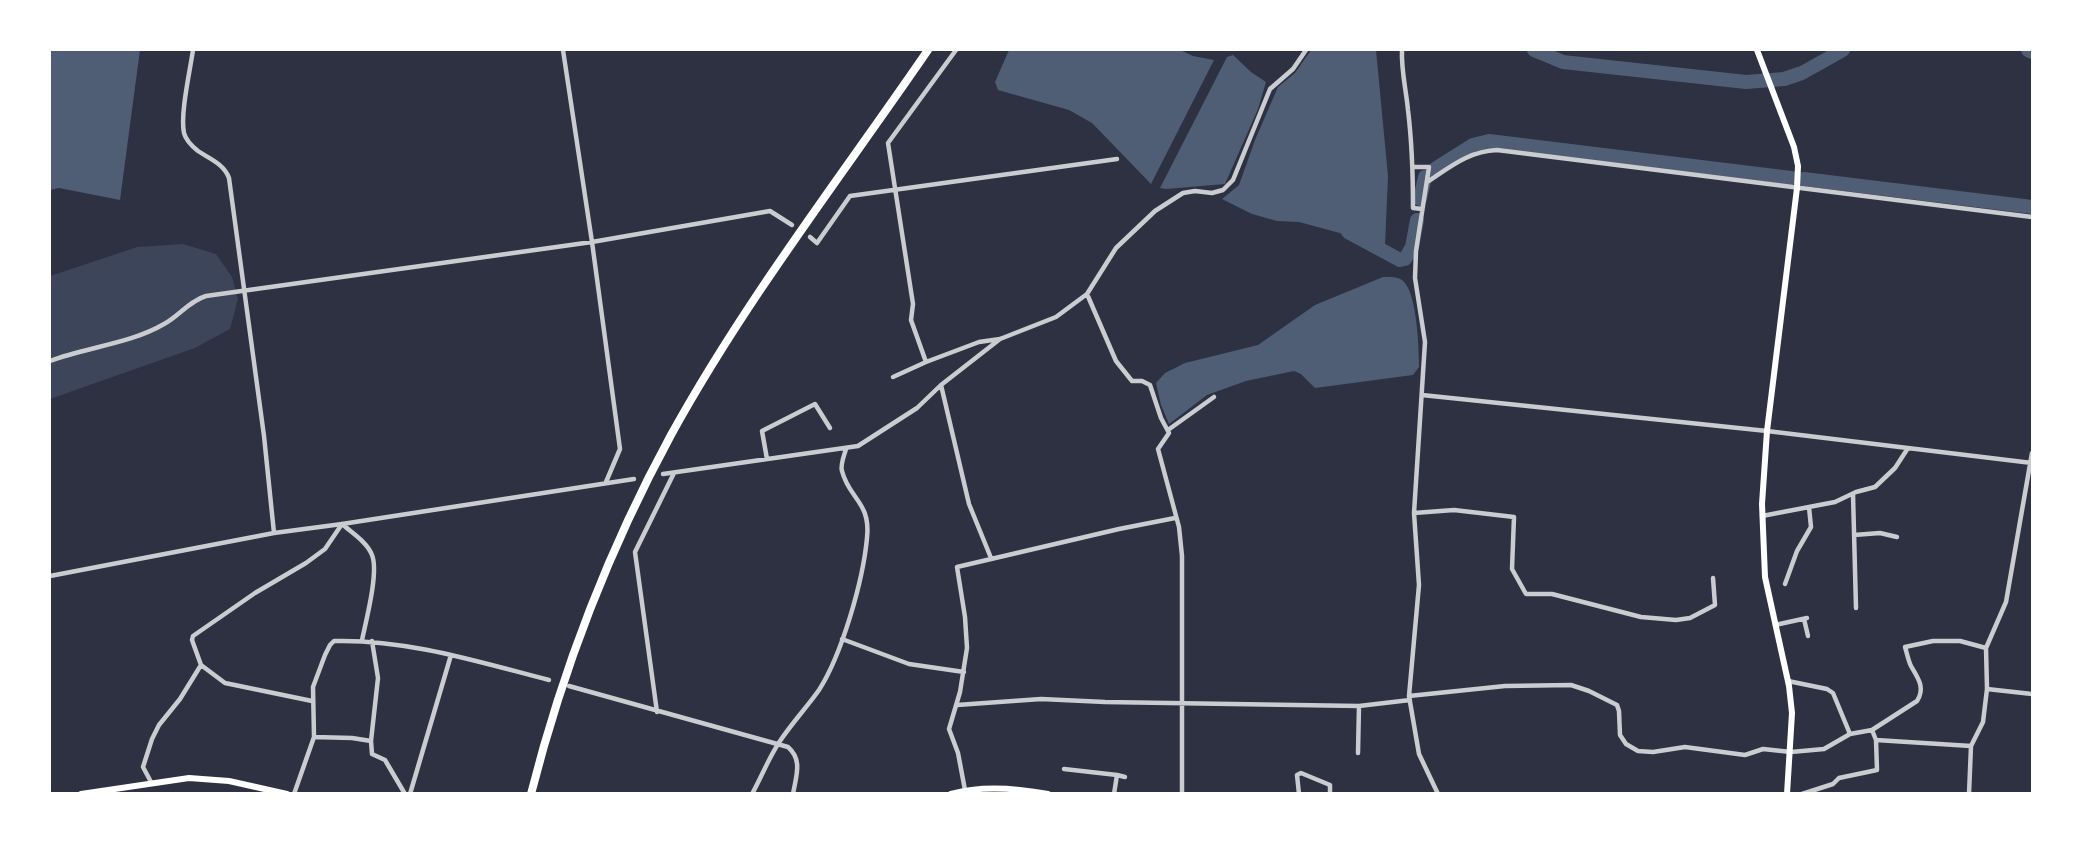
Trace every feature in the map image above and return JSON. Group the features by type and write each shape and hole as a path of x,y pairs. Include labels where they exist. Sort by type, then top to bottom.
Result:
{"highway":[{"path":"531,794 556,700 586,615 619,537 672,434 706,375 756,297 928,50"}],"main road":[{"path":"1757,50 1794,147 1798,166 1763,468 1762,516 1765,577 1788,681 1792,712 1787,794"},
{"path":"81,794 189,778 211,778 287,794"},
{"path":"951,794 965,790 1022,789 1047,794"}],"street":[{"path":"193,50 184,113 184,134 189,142 221,165 227,173 274,533"},
{"path":"563,50 620,449 606,482"},
{"path":"927,362 911,320 913,304 888,144 956,50"},
{"path":"893,377 979,342 1000,339 1056,317 1087,294 1116,248 1155,212 1183,193 1195,191 1212,193 1223,190 1233,180 1270,89 1293,69 1306,50"},
{"path":"1402,50 1401,63 1413,167 1413,208 1422,209"},
{"path":"1427,182 1466,157 1482,151 1497,150 2032,217"},
{"path":"810,237 818,243 850,196 1117,159"},
{"path":"1413,167 1429,167 1416,250 1415,278 1425,342 1414,513 1419,585 1410,698 1419,754 1438,794"},
{"path":"50,362 135,336 164,324 196,299 244,290 592,242 770,211 792,225"},
{"path":"1087,294 1116,361 1132,381 1142,381 1150,385 1161,418 1169,433 1158,449 1179,527 1182,556 1184,704 1182,794"},
{"path":"663,474 858,446 917,408 941,385 1000,339"},
{"path":"941,385 969,504 991,558"},
{"path":"1422,395 1767,431 2032,462"},
{"path":"1167,430 1214,397"},
{"path":"767,459 762,431 814,404 830,428"},
{"path":"1762,516 1835,502 1875,487 1895,468 1908,448"},
{"path":"752,794 778,744 819,689 842,639 858,588 868,535 864,507 850,489 841,469 846,449"},
{"path":"1969,794 1971,746 1983,722 1987,689 1986,648 2006,602 2032,453"},
{"path":"657,712 635,552 674,473"},
{"path":"50,576 274,533 634,479"},
{"path":"1853,494 1856,608"},
{"path":"1785,584 1797,551 1810,527 1809,507"},
{"path":"1414,513 1454,510 1514,517 1512,569 1526,594 1552,594 1641,617 1676,620 1690,618 1715,605 1713,578"},
{"path":"965,790 958,753 949,729 957,705 967,648 965,617 957,567 1175,518"},
{"path":"342,524 359,538 372,554 374,569 362,640"},
{"path":"312,701 225,683 201,665 193,636 247,598 325,549 342,524"},
{"path":"1854,535 1880,533 1897,537"},
{"path":"1775,625 1805,618 1808,636"},
{"path":"842,639 909,664 964,672"},
{"path":"294,794 314,737 312,701 317,673 334,641 372,641 451,655 549,680"},
{"path":"372,641 378,678 371,741 372,754 385,760 405,794"},
{"path":"957,705 1041,699 1184,704 1359,706 1505,687 1571,685 1617,705 1620,735 1626,744 1638,751 1653,752 1684,747 1745,755 1763,749 1791,752 1824,749 1850,734 1872,730 1917,701 1922,690 1905,647 1933,641 1960,641 1986,648"},
{"path":"410,794 451,655"},
{"path":"150,782 143,767 152,739 159,725 180,699 201,665"},
{"path":"1788,681 1827,689 1833,693 1850,734"},
{"path":"568,686 788,747 797,758 798,766 793,794"},
{"path":"1987,689 2032,694"},
{"path":"1358,753 1359,706"},
{"path":"1802,794 1833,784 1839,778 1877,770 1876,740 1872,730"},
{"path":"314,737 371,741"},
{"path":"1876,740 1971,746"},
{"path":"1064,769 1125,777"},
{"path":"1299,794 1297,775 1301,773 1330,785 1330,794"},
{"path":"1114,794 1117,775"}],"shaded area":[{"path":"50,50 140,50 120,200 59,188 50,190"},
{"path":"1009,50 1180,50 1193,56 1214,60 1151,184 1092,123 1069,110 998,90 995,82"},
{"path":"1311,50 1376,50 1388,176 1385,246 1352,229 1347,235 1299,222 1277,221 1252,214 1222,199 1239,185 1278,87 1295,73"},
{"path":"1233,55 1266,82 1258,109 1225,184 1160,188 1227,57"},
{"path":"183,244 216,254 232,277 238,299 230,329 195,348 50,399 50,276 137,247"},
{"path":"1383,277 1401,279 1409,290 1416,323 1419,367 1413,375 1315,388 1301,374 1294,371 1246,381 1207,395 1169,424 1161,405 1156,383 1165,373 1185,363 1258,345 1315,305"}],"waterway":[{"path":"1534,50 1563,62 1746,82 1784,79 1802,73 1843,50"},
{"path":"2028,50 2032,52"},
{"path":"1435,169 1473,145 1489,141 1791,178"},
{"path":"1420,199 1425,177"},
{"path":"1804,179 2032,207"},
{"path":"1348,232 1400,260 1405,259 1412,247 1417,220"}]}
